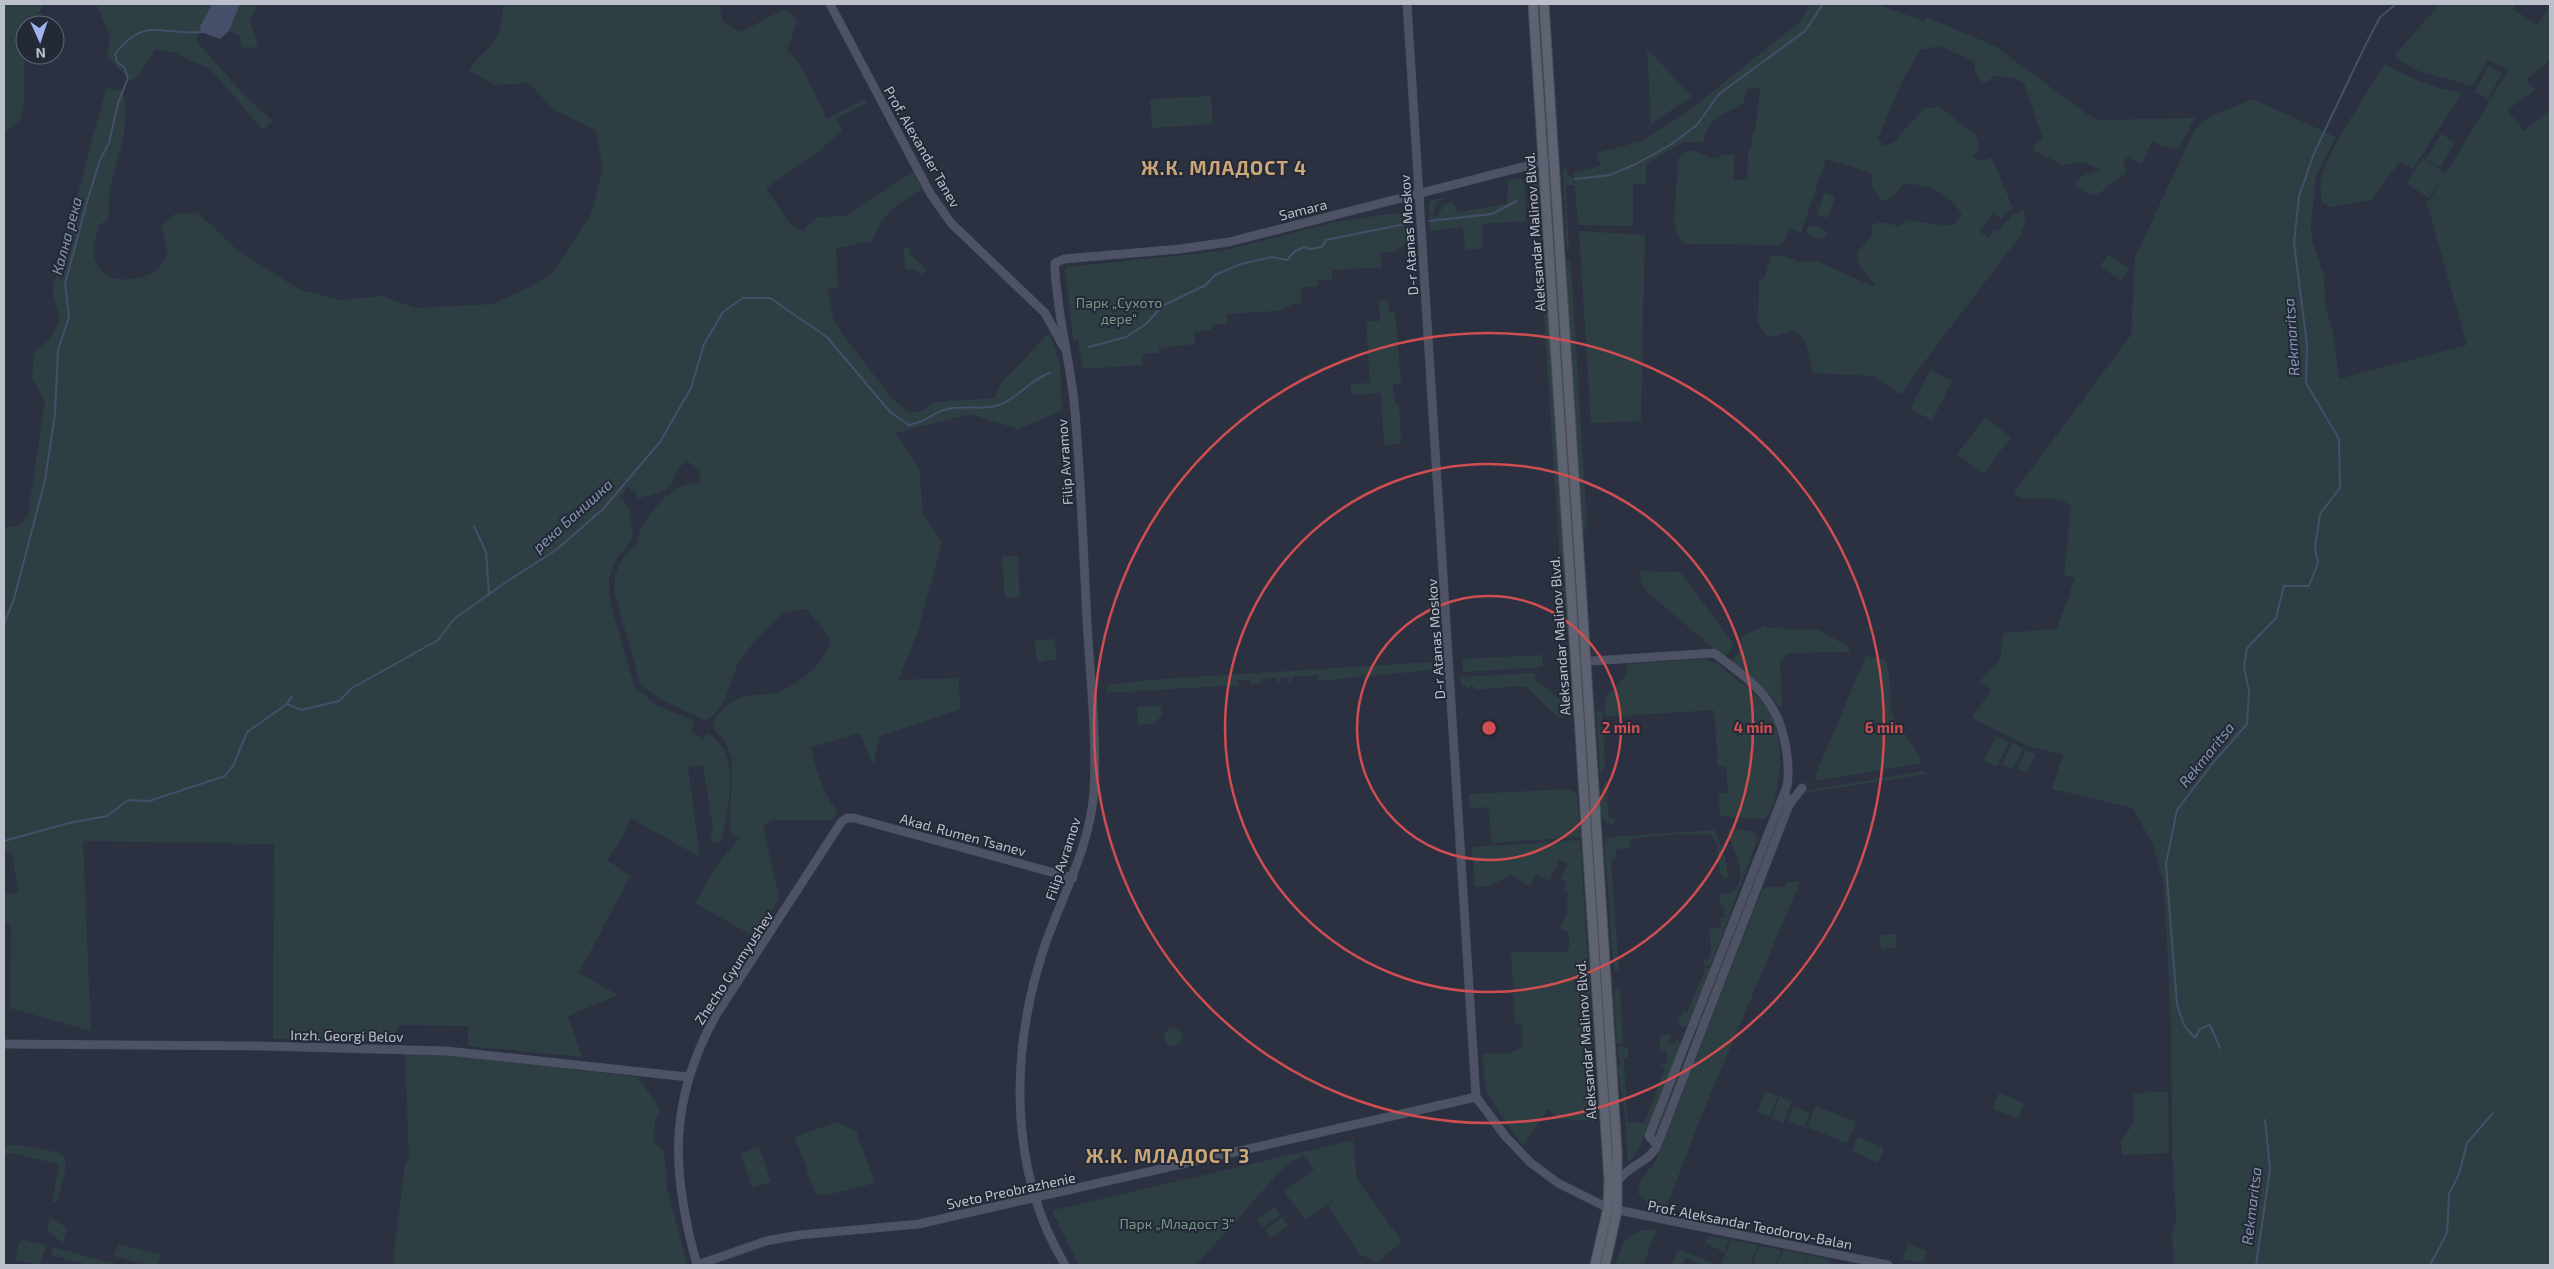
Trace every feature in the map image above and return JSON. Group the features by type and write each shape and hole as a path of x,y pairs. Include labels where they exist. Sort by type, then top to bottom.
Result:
{"main road":[{"name":"Aleksandar Malinov Blvd.","path":"1533,4 1612,1209 1605,1265"},
{"name":"Aleksandar Malinov Blvd.","path":"1544,4 1618,1182 1595,1265"}],"street":[{"name":"Prof. Alexander Tanev","path":"830,4 930,192 951,223 1045,313 1054,327 1067,357"},
{"name":"D-r Atanas Moskov","path":"1407,4 1476,1097"},
{"name":"Samara","path":"1059,308 1055,263 1064,259 1229,242 1554,159"},
{"path":"1045,313 1054,317 1058,313 1059,308"},
{"path":"1059,308 1067,357"},
{"name":"Filip Avramov","path":"1065,1265 1047,1232 1034,1199 1023,1137 1020,1105 1023,1034 1035,976 1047,940 1073,878 1090,823 1094,779 1075,423 1067,357"},
{"path":"1576,662 1714,653 1758,689 1777,714 1787,755 1787,781 1784,792 1649,1136 1654,1142 1659,1140"},
{"path":"1618,1182 1628,1169 1651,1154 1659,1140 1789,805 1802,788"},
{"path":"1784,792 1789,805"},
{"path":"1779,805 1784,803 1789,805"},
{"name":"Akad. Rumen Tsanev","path":"848,818 1073,878"},
{"name":"Zhecho Gyumyushev","path":"696,1265 686,1226 678,1169 680,1111 688,1077 703,1038 716,1015 842,821 848,818"},
{"name":"Inzh. Georgi Belov","path":"4,1044 269,1046 447,1051 688,1077"},
{"path":"1476,1097 1506,1138 1531,1163 1558,1183 1612,1209"},
{"name":"Sveto Preobrazhenie","path":"696,1265 766,1241 799,1235 919,1224 1476,1097"},
{"name":"Prof. Aleksandar Teodorov-Balan","path":"1612,1209 1888,1265"}],"green space":[{"path":"4,4 43,4 38,15 15,15 15,65 24,65 24,104 20,121 4,133"},
{"path":"96,4 212,4 196,41 247,98 273,121 263,130 211,70 175,53 155,49 140,74 131,81 107,56 110,35"},
{"path":"240,4 258,4 250,21 258,47 242,48 239,36 229,31"},
{"path":"503,4 720,4 722,21 741,32 784,9 797,20 787,51 798,61 827,119 864,99 868,103 836,118 842,130 817,153 766,188 789,223 803,231 817,217 845,216 913,172 922,189 892,210 880,224 872,241 836,248 838,288 827,289 835,324 890,396 908,412 922,411 934,402 995,398 1001,383 1049,333 1060,363 1062,411 1018,429 970,414 895,433 919,468 923,514 942,542 918,631 898,680 958,678 961,709 879,737 874,763 871,762 860,733 811,747 821,781 837,811 833,820 772,820 763,826 779,897 757,938 695,903 717,865 739,839 730,832 732,757 723,739 713,728 716,719 727,706 740,698 779,692 804,677 819,663 830,638 807,609 784,612 744,655 735,670 723,704 718,711 704,720 658,698 640,683 614,591 615,575 623,557 637,543 641,527 664,498 683,485 699,482 700,471 686,460 676,472 671,486 661,492 636,499 636,492 628,487 618,499 623,499 629,509 633,534 630,543 616,559 609,579 610,602 635,688 658,706 692,720 695,723 690,731 703,738 709,733 725,751 730,776 726,822 721,843 716,844 712,842 710,835 713,829 703,765 688,768 700,857 630,818 624,836 607,860 630,876 579,973 618,995 568,1016 582,1057 468,1046 468,1026 399,1025 391,1042 273,1039 274,844 83,841 91,1031 10,1008 11,925 4,920 4,895 18,892 12,852 4,853 4,528 19,525 28,515 45,401 32,379 34,352 48,341 60,320 52,291 106,88 123,91 125,109 125,126 111,187 109,219 99,225 94,246 96,263 101,271 109,276 118,279 137,278 156,271 168,251 161,226 175,214 197,212 236,249 300,290 341,300 383,296 415,308 493,304 531,286 554,272 591,214 603,168 595,130 554,110 529,83 495,85 469,71 495,41 500,25"},
{"path":"1810,4 1875,4 1924,21 1926,17 1995,46 2088,115 2099,120 2195,118 2179,148 2164,147 2152,141 2142,164 2127,157 2123,166 2127,169 2123,176 2099,193 2089,194 2074,183 2084,175 2101,170 2084,162 2063,165 2034,151 2034,145 2043,139 2024,83 2014,78 1993,76 1988,82 1983,83 1975,71 1974,61 1939,46 1920,50 1903,79 1878,138 1884,146 1894,142 1924,108 1939,107 1976,135 1980,148 1973,156 1980,161 1992,158 2013,208 2001,219 1993,213 1979,231 1989,238 1995,229 1998,231 2014,213 2024,211 2025,225 2020,236 1909,382 1902,395 1873,376 1813,373 1804,338 1792,330 1776,336 1766,335 1758,324 1759,280 1765,277 1771,256 1780,255 1800,262 1817,261 1874,287 1875,284 1859,265 1857,253 1872,235 1872,225 1880,222 1899,226 1907,220 1936,224 1954,224 1962,215 1952,201 1938,191 1922,185 1904,184 1892,198 1882,201 1873,188 1871,173 1826,159 1801,233 1792,230 1788,231 1784,243 1778,245 1687,244 1678,235 1674,222 1678,159 1683,154 1692,151 1699,152 1713,159 1722,155 1734,155 1734,180 1747,180 1748,151 1751,149 1752,134 1755,131 1760,89 1747,88 1743,103 1713,121 1703,142 1683,142 1646,164 1646,184 1633,184 1633,226 1578,225 1574,173 1601,166 1597,153 1641,141 1685,114 1802,20"},
{"path":"2440,4 2515,4 2513,9 2537,25 2550,7 2550,60 2526,80 2535,90 2507,110 2524,131 2550,110 2550,1265 2174,1265 2172,1237 2176,1218 2172,1154 2171,1021 2164,884 2153,845 2133,808 2052,789 2063,755 2028,746 1972,718 1991,690 1979,682 2000,660 2003,633 2057,629 2075,578 2064,575 2071,506 2056,500 2028,499 2013,494 2131,335 2135,257 2195,129 2211,116 2253,99 2336,137 2316,176 2311,224 2312,241 2324,276 2325,304 2334,337 2339,379 2467,345 2426,200 2430,200 2508,70 2488,60 2472,86 2418,71 2394,56"},
{"path":"1647,49 1692,96 1651,124"},
{"path":"2385,64 2422,82 2462,93 2413,169 2400,161 2371,200 2329,207 2322,202 2320,185 2327,162 2342,133"},
{"path":"2488,66 2502,73 2488,99 2475,92"},
{"path":"1211,96 1213,124 1152,128 1150,99"},
{"path":"2441,134 2455,142 2440,167 2426,159"},
{"path":"2423,158 2446,174 2429,198 2406,183"},
{"path":"1566,162 1567,175 1573,177 1574,185 1566,185 1569,254 1566,247 1563,172"},
{"path":"1533,171 1540,176 1541,187 1538,201 1534,199"},
{"path":"1521,178 1525,184 1526,221 1482,224 1483,249 1465,250 1463,227 1430,231 1429,203 1432,200 1451,197 1436,202 1433,217 1438,216 1444,204 1452,201 1458,212 1507,204 1508,181"},
{"path":"1826,193 1835,197 1828,216 1825,218 1817,214"},
{"name":"Парк „Сухото дере“","path":"1410,211 1410,241 1395,252 1380,253 1382,267 1332,270 1332,279 1318,280 1318,286 1301,287 1302,303 1293,304 1278,311 1227,314 1227,324 1212,324 1212,330 1195,332 1195,344 1159,348 1159,353 1142,354 1142,365 1083,369 1078,340 1073,340 1065,270 1067,267 1221,251 1335,222"},
{"path":"1811,225 1825,230 1827,236 1821,240 1810,236 1806,229"},
{"path":"1579,231 1645,235 1641,421 1591,423"},
{"path":"906,246 911,250 909,253 926,270 921,275 915,269 905,269 904,249"},
{"path":"2108,255 2129,269 2121,281 2100,266"},
{"path":"1567,261 1570,261 1572,281 1587,524 1582,539 1566,286"},
{"path":"1547,268 1567,579 1560,564 1542,282"},
{"path":"1379,300 1388,300 1389,312 1395,312 1401,383 1393,384 1395,404 1399,404 1401,444 1384,445 1381,393 1351,395 1351,384 1370,383 1366,322 1380,321"},
{"path":"1930,370 1952,381 1932,420 1910,409"},
{"path":"1985,418 2011,437 1983,474 1957,454"},
{"path":"1018,556 1020,597 1005,598 1002,557"},
{"path":"1639,571 1680,572 1733,643 1731,650 1724,657 1647,592 1641,582"},
{"path":"1562,581 1567,593 1569,630 1564,632"},
{"path":"1765,625 1765,628 1819,630 1849,647 1849,652 1788,653 1784,659 1780,660 1782,705 1779,706 1765,690 1731,663 1741,649 1742,636"},
{"path":"1055,639 1056,660 1047,661 1045,641 1046,661 1037,661 1035,640"},
{"path":"1542,655 1543,667 1463,672 1462,659"},
{"path":"1866,656 1885,659 1889,672 1891,710 1895,720 1920,756 1920,763 1817,781 1815,776"},
{"path":"1705,659 1722,667 1754,694 1763,703 1774,721 1780,755 1779,778 1773,805 1764,820 1720,816 1719,794 1728,793 1726,766 1718,766 1714,710 1605,717 1604,699 1626,676 1627,664"},
{"path":"1430,662 1435,666 1431,670 1317,681 1319,675 1293,677 1291,682 1288,682 1290,677 1280,678 1280,683 1277,683 1276,678 1262,679 1260,684 1251,685 1250,680 1237,680 1238,685 1107,693 1107,685 1147,680"},
{"path":"1534,673 1535,679 1570,708 1571,712 1562,718 1556,715 1526,687 1475,690 1474,686 1469,687 1467,690 1466,685 1461,685 1460,677"},
{"path":"1161,706 1162,714 1155,724 1138,725 1137,707"},
{"path":"1596,711 1602,711 1605,765 1600,775"},
{"path":"1996,736 2009,742 1997,767 1984,761"},
{"path":"2013,743 2023,749 2013,770 2002,764"},
{"path":"2026,750 2036,754 2027,773 2018,769"},
{"path":"1924,771 1926,774 1804,793 1805,791"},
{"path":"1606,779 1609,818 1615,819 1615,825 1608,823 1601,813 1602,791"},
{"path":"1570,789 1577,795 1581,837 1491,843 1489,810 1484,807 1470,808 1469,794"},
{"path":"1729,829 1751,831 1756,835 1757,841 1710,967 1704,965 1704,960 1709,959 1711,946 1709,929 1721,928 1720,918 1725,917 1724,905 1720,905 1719,894 1733,892 1741,878 1741,870 1728,832"},
{"path":"1715,830 1725,857 1728,877 1726,879 1720,871 1717,845 1710,835 1680,834 1634,838 1630,840 1630,847 1616,850 1616,859 1611,860 1619,972 1614,970 1604,843 1608,837"},
{"path":"1580,840 1593,1039 1589,1045 1591,1066 1596,1066 1593,1069 1593,1074 1595,1074 1598,1121 1559,1119 1548,1109 1523,1145 1506,1123 1486,1091 1482,1054 1499,1054 1515,1051 1523,1045 1522,1026 1515,1022 1511,952 1566,952 1570,944 1568,932 1560,928 1568,910 1566,900 1569,893 1563,890 1567,882 1561,879 1568,864 1559,860 1550,881 1535,875 1530,887 1512,875 1489,886 1475,887 1472,847"},
{"path":"1761,862 1763,862 1698,1030 1695,1029"},
{"path":"1786,882 1800,882 1701,1117 1664,1213 1655,1210 1638,1193 1641,1180 1657,1159 1763,887 1785,887"},
{"path":"1896,934 1896,948 1881,949 1880,935"},
{"path":"1706,967 1710,969 1687,1026 1679,1027 1678,1017 1682,1017 1682,1011 1687,1013"},
{"path":"1620,988 1623,1043 1617,1044 1614,994 1616,989"},
{"path":"1169,1028 1177,1028 1182,1033 1180,1044 1169,1046 1164,1041 1164,1033"},
{"path":"1664,1034 1671,1036 1669,1042 1675,1044 1677,1039 1680,1045 1649,1127 1634,1156 1628,1163 1625,1115 1617,1065 1621,1064 1617,1048 1622,1046 1628,1048 1628,1057 1624,1058 1627,1122 1644,1123 1665,1069 1661,1064 1667,1063 1667,1051 1660,1051 1660,1036"},
{"path":"1687,1049 1656,1138 1652,1137"},
{"path":"405,1053 442,1054 638,1077 661,1111 655,1120 653,1141 664,1151 667,1187 687,1265 393,1265 404,1170 409,1156"},
{"path":"1766,1091 1778,1096 1769,1117 1757,1112"},
{"path":"2168,1092 2169,1153 2122,1155 2121,1142 2134,1122 2133,1093"},
{"path":"1999,1093 2024,1103 2018,1119 1993,1109"},
{"path":"1780,1096 1792,1101 1783,1123 1771,1118"},
{"path":"1816,1106 1856,1122 1847,1143 1807,1127"},
{"path":"1793,1107 1810,1113 1804,1127 1788,1121"},
{"path":"837,1122 856,1131 875,1183 826,1195 816,1195 795,1137"},
{"path":"1858,1137 1884,1148 1878,1163 1852,1151"},
{"name":"Парк „Младост 3“","path":"1353,1140 1357,1179 1402,1242 1377,1262 1359,1254 1328,1206 1335,1199 1305,1220 1284,1191 1314,1170 1303,1155 1283,1168 1196,1265 1079,1265 1053,1213 1054,1210"},
{"path":"17,1145 56,1152 64,1157 66,1166 58,1199 55,1202 52,1202 59,1164 11,1153 4,1157 4,1146"},
{"path":"759,1147 771,1182 752,1188 741,1153"},
{"path":"1274,1207 1280,1215 1263,1228 1257,1220"},
{"path":"50,1217 67,1228 63,1243 47,1231"},
{"path":"1282,1217 1288,1226 1271,1238 1265,1230"},
{"path":"1657,1228 1643,1265 1615,1265 1624,1242 1632,1234"},
{"path":"1708,1236 1729,1240 1724,1252 1705,1243"},
{"path":"25,1240 46,1246 40,1265 15,1260 19,1243"},
{"path":"1731,1240 1758,1245 1750,1265 1721,1265"},
{"path":"118,1244 145,1251 141,1264 114,1256"},
{"path":"1908,1244 1927,1251 1923,1263 1902,1259"},
{"path":"1759,1246 1781,1250 1775,1265 1760,1265 1753,1262"},
{"path":"53,1247 118,1265 88,1265 51,1255"},
{"path":"1678,1249 1718,1265 1702,1265 1685,1258 1682,1265 1672,1265"},
{"path":"1783,1250 1807,1255 1803,1265 1777,1265"},
{"path":"145,1251 161,1255 158,1265 142,1264"},
{"path":"1808,1255 1828,1259 1829,1265 1804,1265"}],"water":[{"path":"212,4 240,4 229,31 220,39 201,32 200,27"}],"waterway":[{"name":"река Банишка","path":"1575,179 1610,175 1636,164 1670,145 1697,125 1719,94 1805,31 1823,4"},
{"name":"Rekmaritsa","path":"2220,1048 2210,1025 2200,1029 2195,1038 2185,1027 2177,1005 2166,864 2177,810 2212,764 2247,724 2249,691 2244,667 2247,648 2276,618 2284,586 2309,586 2318,563 2315,548 2320,514 2340,488 2339,439 2306,383 2307,345 2294,243 2299,196 2315,151 2364,48 2380,17 2396,4"},
{"name":"Кална река","path":"4,623 14,599 45,480 55,414 58,350 69,317 65,284 88,198 100,160 109,143 118,103 128,78 125,68 117,62 115,54 135,35 145,31 202,32"},
{"name":"река Банишка","path":"1429,221 1492,214 1517,201"},
{"name":"река Банишка","path":"1089,347 1126,337 1146,324 1162,306 1206,285 1215,275 1241,264 1272,257 1287,260 1294,252 1304,247 1310,249 1322,247 1326,240 1405,224"},
{"name":"река Банишка","path":"4,841 69,823 107,816 128,800 149,801 225,776 233,766 247,732 287,704 301,710 339,701 352,688 438,640 454,619 506,582 556,550 603,509 660,442 691,388 704,344 723,312 743,298 770,298 827,337 890,412 909,425 921,422 938,412 948,409 989,407 1002,404 1037,379 1050,373"},
{"path":"474,526 486,552 489,595"},
{"path":"287,703 292,697"},
{"path":"2430,1265 2447,1233 2449,1194 2459,1174 2467,1143 2493,1113"},
{"name":"Rekmaritsa","path":"2256,1265 2270,1169 2265,1120"}],"district":[{"name":"Ж.К. МЛАДОСТ 4","path":"1224,168"},
{"name":"Ж.К. МЛАДОСТ 3","path":"1168,1156"}]}
